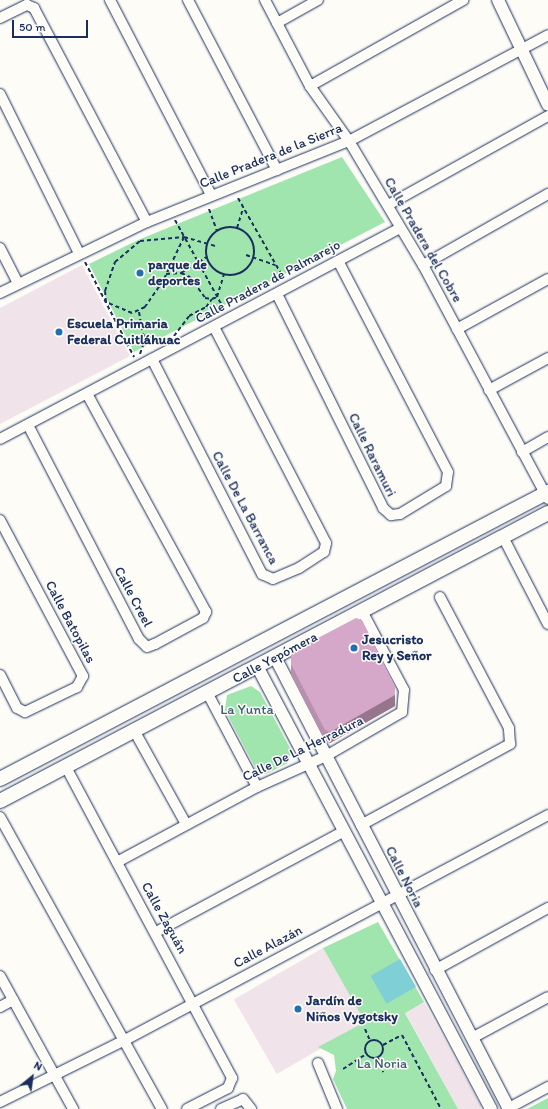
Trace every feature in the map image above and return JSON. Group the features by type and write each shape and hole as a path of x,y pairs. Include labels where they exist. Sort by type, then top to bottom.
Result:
{"main road":[{"name":"Calle Yepómera","path":"0,779 547,495"},
{"name":"Calle Yepómera","path":"0,801 208,694 257,666 363,613 548,513"}],"street":[{"path":"110,0 211,195"},
{"path":"188,0 277,170"},
{"name":"Calle Pradera del Cobre","path":"265,0 310,86 349,141 388,205 400,228 424,265 522,452 547,495"},
{"path":"277,23 318,0"},
{"path":"310,86 462,0"},
{"path":"498,0 520,49 548,105"},
{"path":"0,18 27,5 34,8 147,222"},
{"name":"Calle Pradera de la Sierra","path":"0,293 18,283 82,257 147,222 211,195 349,141 520,49 548,36"},
{"path":"0,94 82,257"},
{"path":"388,205 548,116"},
{"path":"424,265 548,194"},
{"name":"Calle Pradera de Palmarejo","path":"0,439 88,394 400,228"},
{"path":"0,248 18,283"},
{"name":"Calle Raramuri","path":"277,294 383,508 391,515 400,514 446,486 448,472 338,261"},
{"path":"457,329 548,279"},
{"name":"Calle De La Barranca","path":"152,360 262,574 273,579 299,568 324,552 326,543 214,327"},
{"path":"489,390 548,358"},
{"name":"Calle Creel","path":"28,425 139,639 147,646 155,644 203,618 206,612 88,394"},
{"path":"522,452 548,436"},
{"name":"Calle Batopilas","path":"0,520 80,666 82,680 58,698 25,712 17,708 0,675"},
{"path":"504,537 548,624"},
{"path":"361,825 498,753 511,739 509,728 440,597"},
{"name":"Calle De La Herradura","path":"117,862 257,786 326,756 392,720 406,705 404,690 363,613"},
{"name":"Calle Noria","path":"275,657 396,896 508,1109"},
{"path":"257,666 491,1109"},
{"path":"208,694 257,786"},
{"path":"135,732 186,824"},
{"name":"Calle Zaguán","path":"66,767 156,932 193,1003 232,1084 187,1109"},
{"name":"Calle Alazán","path":"0,1102 125,1040 548,815"},
{"path":"0,817 162,1109"},
{"path":"156,932 344,831"},
{"path":"435,970 548,908"},
{"path":"0,976 73,1109"},
{"path":"472,1038 548,997"},
{"path":"0,1007 13,1000"},
{"path":"318,1063 337,1109"},
{"path":"508,1109 548,1087"},
{"path":"221,1109 243,1099 251,1109"}],"path":[{"path":"238,198 289,287"},
{"path":"237,228 243,208"},
{"path":"209,209 217,231"},
{"path":"171,212 229,318"},
{"path":"237,228 251,240 253,258 242,272 224,274 213,268 207,257 207,244 217,231 237,228"},
{"path":"106,302 110,272 132,246 151,238 184,237 216,246"},
{"path":"163,342 146,337 140,328 139,312 166,274 184,237"},
{"path":"246,255 276,265"},
{"path":"82,257 134,357"},
{"path":"181,273 207,257"},
{"path":"166,274 181,273 190,277 205,298 212,299"},
{"path":"174,337 189,316 206,307 212,299 217,296 224,274"},
{"path":"106,302 117,310 139,312"},
{"path":"140,354 146,337"},
{"path":"365,1029 370,1041"},
{"path":"383,1045 402,1035 441,1109"},
{"path":"366,1054 366,1045 370,1041 379,1041 383,1045 384,1051 378,1058"},
{"path":"366,1054 378,1058"},
{"path":"343,1069 366,1054"},
{"path":"378,1058 383,1072"}],"shaded area":[{"name":"Escuela Primaria Federal Cuitláhuac","path":"82,265 130,356 0,424 0,308"},
{"name":"Jardín de Niños Vygotsky","path":"323,948 366,1022 277,1074 234,1000"},
{"name":"La Noria","path":"424,1002 481,1106 480,1109 458,1109 405,1012"}],"green space":[{"path":"342,157 385,222 134,352 89,264 138,240"},
{"name":"La Yunta","path":"251,686 260,692 291,750 288,763 266,774 256,769 225,710 227,695"},
{"name":"La Noria","path":"378,922 424,1002 405,1013 458,1109 347,1109 333,1079 336,1071 334,1055 318,1047 365,1022 323,948"},
{"path":"548,1098 548,1109 527,1109"}],"water":[{"path":"400,959 416,987 387,1004 371,976"}],"building":[{"path":"356,618 362,620 395,686 395,695 330,732 325,730 291,664 291,655 297,649"}],"place":[{"name":"parque de deportes","path":"140,273"},
{"name":"Escuela Primaria Federal Cuitláhuac","path":"59,332"},
{"name":"Jesucristo Rey y Señor","path":"354,648"},
{"name":"Jardín de Niños Vygotsky","path":"298,1009"}]}
